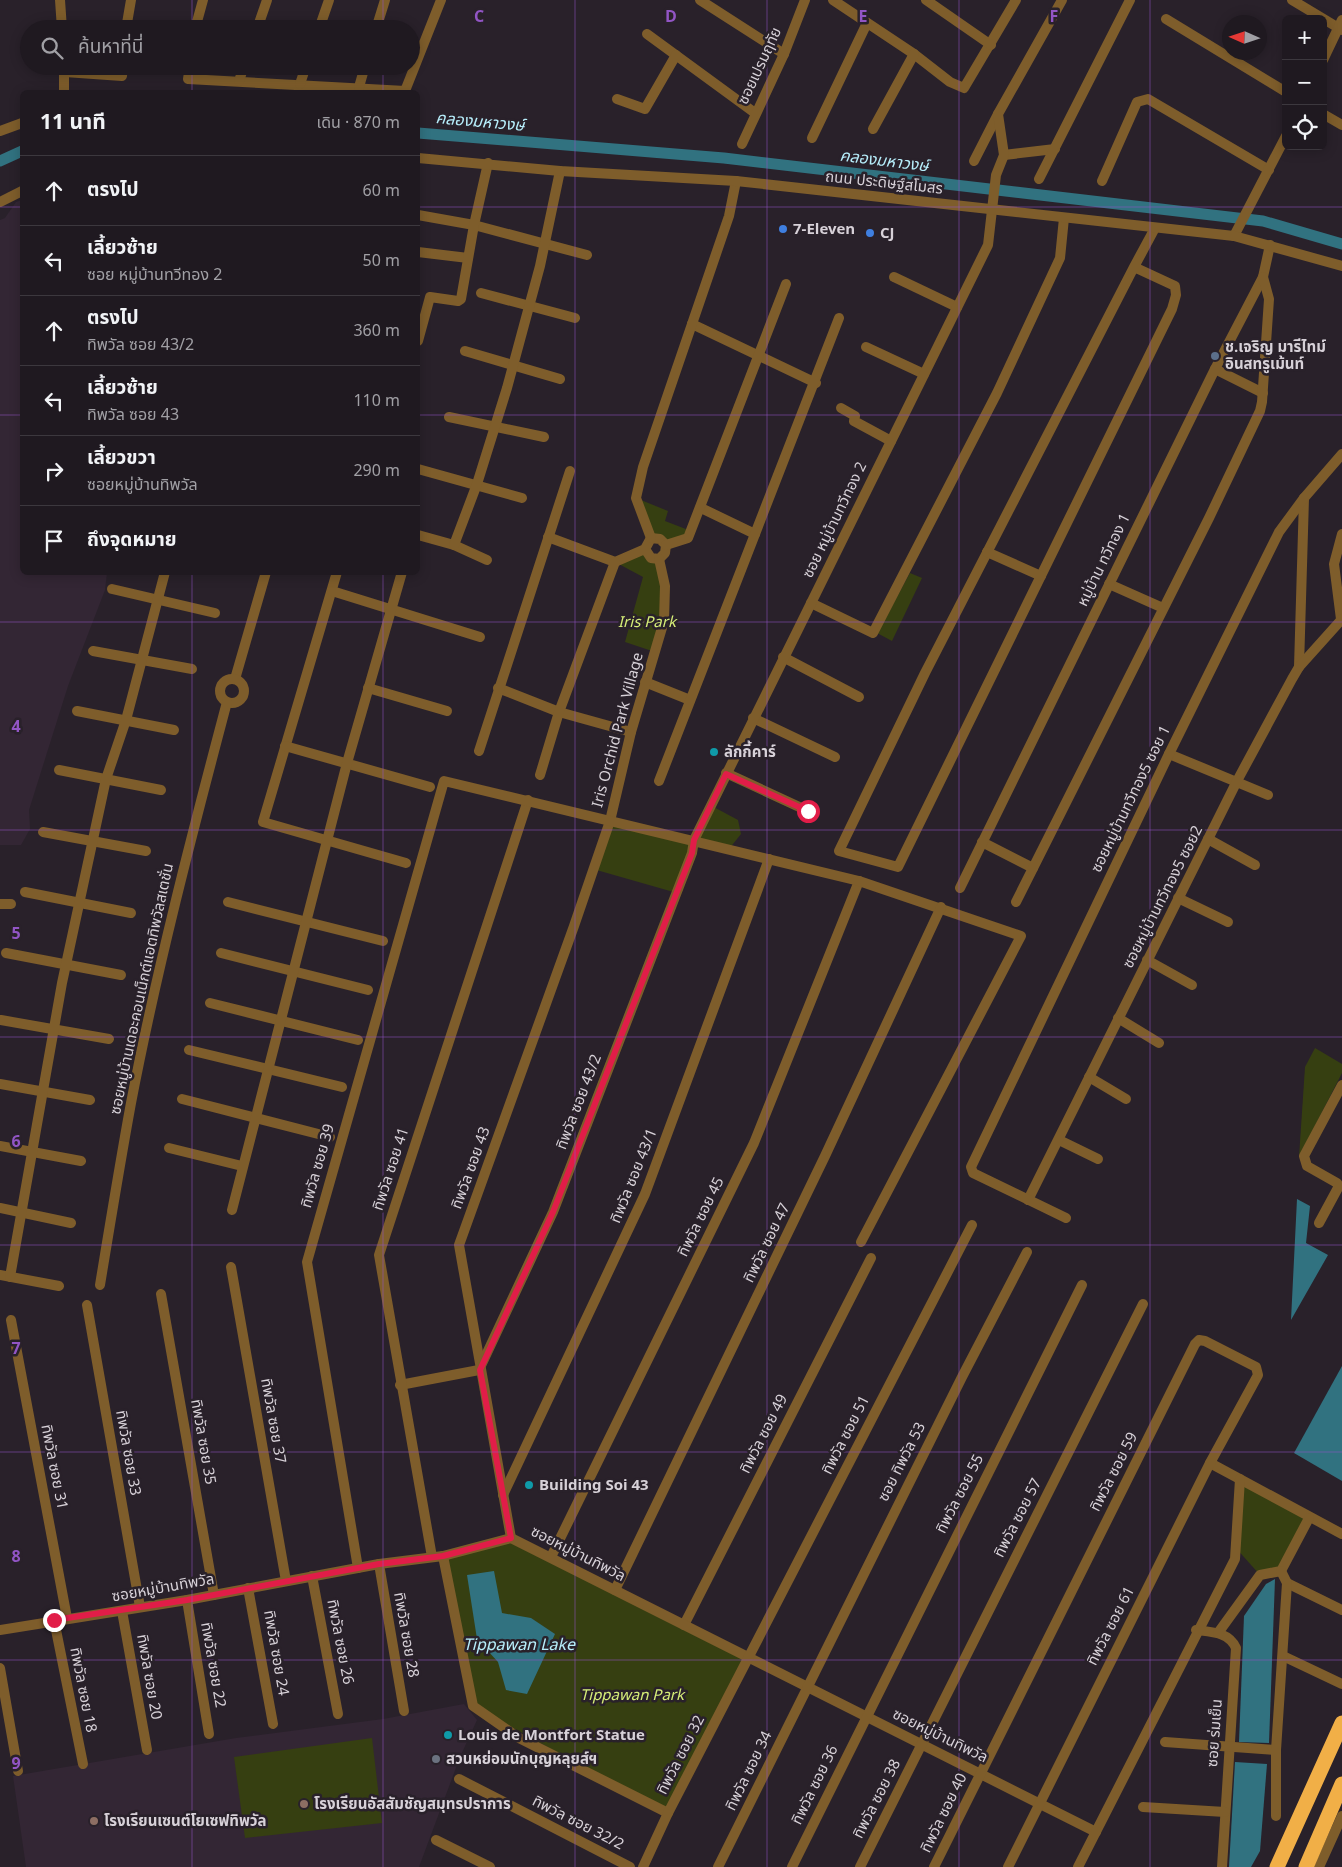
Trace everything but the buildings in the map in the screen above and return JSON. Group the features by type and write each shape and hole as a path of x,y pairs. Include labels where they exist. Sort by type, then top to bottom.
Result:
{"highway":[{"path":"1277,1867 1342,1722"},
{"path":"1306,1867 1342,1784"}],"street":[{"path":"60,0 61,20"},
{"path":"127,20 130,0"},
{"path":"197,20 203,0"},
{"path":"260,20 267,0"},
{"path":"322,20 329,0"},
{"path":"379,20 385,0"},
{"path":"420,54 442,0"},
{"path":"700,0 784,54"},
{"name":"ซอยเปรมฤทัย","path":"742,144 784,54 806,0"},
{"path":"833,0 961,88 966,86 1016,0"},
{"path":"926,0 990,45"},
{"path":"974,161 1062,0"},
{"path":"1039,179 1130,0"},
{"path":"1292,0 1341,26 1327,52"},
{"path":"1166,20 1282,90"},
{"path":"812,138 866,23"},
{"path":"647,34 755,113"},
{"path":"873,129 914,54"},
{"path":"617,99 645,109 676,55"},
{"path":"64,75 64,90"},
{"path":"189,75 188,79 239,81 267,88 300,84 405,90 411,75"},
{"path":"239,81 241,75"},
{"path":"300,84 303,75"},
{"path":"359,87 362,75"},
{"path":"1102,181 1137,102 1148,99 1269,170"},
{"path":"998,114 1004,155 1055,149"},
{"path":"1327,116 1342,125"},
{"path":"0,131 20,124"},
{"path":"1234,236 1282,144"},
{"name":"ซอย หมู่บ้านทวีทอง 2","path":"694,840 988,245 996,175 1004,155"},
{"name":"ถนน ประดิษฐ์สโมสร","path":"420,158 560,171 736,181 993,206 1064,218 1234,236 1342,266"},
{"path":"420,334 430,297 460,300 488,163"},
{"path":"454,545 477,484 513,365 528,304 540,266 560,171"},
{"path":"548,537 615,562 645,549 651,538 636,498 643,468 729,216 736,181"},
{"path":"0,202 20,192"},
{"path":"420,216 474,225 587,255"},
{"path":"811,603 873,633 997,393 1060,258 1064,218"},
{"path":"1134,267 1175,286 1176,295 1172,309 898,867 839,851 925,673 1134,267 1155,228"},
{"name":"หมู่บ้าน ทวีทอง 1","path":"960,888 1215,369 1263,277 1270,245"},
{"path":"420,252 468,258"},
{"path":"894,277 957,306"},
{"path":"1016,902 1260,411 1263,394 1269,300 1263,277"},
{"path":"666,544 688,538 786,284"},
{"path":"481,293 575,318"},
{"path":"659,781 816,382 839,318"},
{"path":"692,324 816,382"},
{"path":"866,347 924,374"},
{"path":"465,351 560,379"},
{"path":"1215,369 1263,394"},
{"path":"840,408 855,416 854,421 891,441"},
{"path":"449,416 544,438"},
{"name":"ซอยหมู่บ้านทวีทอง5 ซอย 1","path":"1028,1200 971,1171 1169,754 1279,532 1304,498 1341,459"},
{"path":"420,470 522,498"},
{"path":"479,751 570,471"},
{"path":"1299,667 1304,498"},
{"path":"700,508 755,534"},
{"path":"1342,534 1334,564 1342,619"},
{"path":"420,536 454,545 488,560"},
{"path":"651,538 660,539 666,544"},
{"path":"645,549 651,558 659,558 665,553 666,544"},
{"path":"987,552 1041,576"},
{"name":"Iris Orchid Park Village","path":"610,821 631,732 664,621 665,586 659,558"},
{"path":"540,775 559,712 615,562"},
{"path":"59,1286 5,1276 22,1212 53,1029 106,779 126,720 164,575"},
{"name":"ซอยหมู่บ้านเดอะคอนเน็กต์แอตทิพวัลสเตชั่น","path":"100,1285 131,1102 146,1033 192,830 227,702 222,696 221,689 228,680 235,679 265,575"},
{"path":"336,575 263,822 406,863"},
{"path":"232,1210 326,841 401,575"},
{"path":"1109,584 1163,608"},
{"path":"112,589 215,613"},
{"path":"332,591 480,637"},
{"name":"ซอยหมู่บ้านทวีทอง5 ซอย2","path":"1028,1200 1237,781 1299,667 1342,619"},
{"path":"93,651 192,669"},
{"path":"783,657 859,697"},
{"path":"227,702 239,701 244,695 243,687 235,679"},
{"path":"645,682 690,700"},
{"path":"368,688 447,711"},
{"path":"498,688 559,712 631,732"},
{"path":"77,711 174,730"},
{"path":"754,718 835,757"},
{"path":"285,746 430,787"},
{"path":"1169,754 1268,795"},
{"path":"59,770 161,790"},
{"path":"726,774 808,811"},
{"name":"ทิพวัล ซอย 39","path":"358,1568 307,1262 386,977 440,791 445,780 528,800"},
{"path":"528,800 859,881 941,907 1021,936 861,1242"},
{"name":"ทิพวัล ซอย 41","path":"528,800 379,1255 400,1385 473,1706 519,1738 668,1813"},
{"name":"ทิพวัล ซอย 43","path":"511,1538 458,1245 574,926 610,821"},
{"path":"43,832 146,851"},
{"path":"1208,839 1255,865"},
{"name":"ทิพวัล ซอย 43/2","path":"480,1370 553,1212 692,853 694,840"},
{"path":"982,842 1033,868"},
{"name":"ทิพวัล ซอย 43/1","path":"502,1495 645,1194 769,859"},
{"name":"ทิพวัล ซอย 45","path":"551,1557 754,1143 859,881"},
{"path":"25,892 131,914"},
{"path":"1178,898 1228,922"},
{"path":"228,902 383,941"},
{"path":"0,904 12,904"},
{"name":"ทิพวัล ซอย 47","path":"615,1590 826,1156 941,907"},
{"path":"6,953 121,975"},
{"path":"221,953 368,990"},
{"path":"1147,960 1192,985"},
{"path":"210,1003 358,1040"},
{"path":"1118,1018 1159,1043"},
{"path":"0,1020 109,1039"},
{"path":"189,1050 342,1087"},
{"path":"1089,1077 1126,1099"},
{"path":"0,1084 90,1100"},
{"path":"1320,1223 1339,1186 1338,1183 1307,1166 1304,1156 1338,1104 1342,1085"},
{"path":"182,1099 330,1137"},
{"path":"1059,1140 1098,1159"},
{"path":"0,1146 81,1161"},
{"path":"169,1148 242,1166"},
{"path":"1028,1200 1066,1218"},
{"path":"0,1208 71,1223"},
{"name":"ทิพวัล ซอย 51","path":"748,1658 972,1225"},
{"name":"ซอย ทิพวัล 53","path":"806,1687 1027,1252"},
{"name":"ทิพวัล ซอย 49","path":"684,1625 871,1258"},
{"name":"ทิพวัล ซอย 37","path":"230,1267 286,1581"},
{"name":"ทิพวัล ซอย 55","path":"865,1717 1082,1285"},
{"name":"ทิพวัล ซอย 35","path":"161,1294 214,1595"},
{"name":"ทิพวัล ซอย 57","path":"921,1745 1144,1304"},
{"name":"ทิพวัล ซอย 33","path":"87,1305 140,1607"},
{"name":"ทิพวัล ซอย 31","path":"11,1320 67,1618"},
{"name":"ทิพวัล ซอย 59","path":"980,1772 1195,1344 1199,1340 1205,1341 1256,1367 1258,1370 1258,1376 1210,1463"},
{"path":"400,1385 480,1370"},
{"path":"1210,1463 1309,1518 1342,1534"},
{"name":"ทิพวัล ซอย 61","path":"1008,1867 1210,1463"},
{"path":"1078,1867 1196,1630 1235,1559 1240,1479"},
{"path":"1281,1571 1309,1518"},
{"name":"ซอยหมู่บ้านทิพวัล","path":"0,1630 187,1600 379,1564 438,1557 511,1538 921,1745 980,1772 1096,1832"},
{"name":"ทิพวัล ซอย 28","path":"379,1564 404,1711"},
{"path":"1196,1630 1218,1633 1260,1575 1281,1571"},
{"path":"1276,1816 1276,1750 1287,1583 1281,1571"},
{"name":"ทิพวัล ซอย 26","path":"312,1576 338,1714"},
{"path":"1287,1583 1342,1610"},
{"name":"ทิพวัล ซอย 24","path":"248,1588 274,1724"},
{"name":"ทิพวัล ซอย 22","path":"187,1600 209,1734"},
{"name":"ทิพวัล ซอย 20","path":"122,1610 148,1750"},
{"name":"ทิพวัล ซอย 18","path":"54,1620 83,1764"},
{"name":"ซอย ร่มเย็น","path":"1218,1633 1228,1637 1236,1648 1224,1812 1222,1867"},
{"path":"1283,1656 1342,1684"},
{"name":"ทิพวัล ซอย 32","path":"643,1867 668,1813 748,1658"},
{"path":"0,1668 18,1771"},
{"name":"ทิพวัล ซอย 34","path":"718,1867 806,1687"},
{"name":"ทิพวัล ซอย 36","path":"792,1867 865,1717"},
{"path":"1165,1742 1276,1750"},
{"name":"ทิพวัล ซอย 38","path":"860,1867 921,1745"},
{"name":"ทิพวัล ซอย 40","path":"934,1867 980,1772"},
{"name":"ทิพวัล ซอย 32/2","path":"458,1779 630,1867"},
{"path":"1143,1807 1224,1812"},
{"path":"1319,1867 1339,1831 1342,1816"},
{"path":"436,1840 490,1867"}],"shaded area":[{"path":"20,201 20,575 107,575 105,590 68,686 29,810 30,829 21,845 0,845 0,220 5,218 16,202"},
{"name":"โรงเรียนอัสสัมชัญสมุทรปราการ","path":"464,1704 477,1720 460,1757 419,1867 26,1867 13,1776 236,1738 383,1719"}],"green space":[{"path":"636,498 668,511 665,521 691,531 666,545 651,538"},
{"name":"Iris Park","path":"645,549 659,559 665,586 655,652 625,642 643,577 615,562"},
{"path":"910,573 922,578 892,641 877,633"},
{"path":"710,805 738,820 741,834 729,849 694,840 677,893 593,869 610,821 693,840"},
{"path":"1315,1048 1342,1064 1342,1073 1299,1157 1305,1067"},
{"path":"1240,1479 1309,1518 1281,1571 1260,1575 1235,1547"},
{"name":"Tippawan Park","path":"511,1538 748,1658 668,1813 473,1706 443,1556"},
{"path":"372,1738 382,1823 245,1838 234,1757"}],"water":[{"path":"1297,1199 1310,1206 1306,1243 1328,1255 1291,1320"},
{"path":"1342,1366 1342,1481 1294,1453"},
{"name":"Tippawan Lake","path":"494,1571 502,1613 531,1618 555,1634 527,1694 506,1690 498,1662 477,1639 467,1575"},
{"path":"1275,1579 1269,1743 1239,1742 1244,1616 1266,1584"},
{"path":"1235,1762 1267,1764 1260,1851 1251,1867 1229,1867"}],"waterway":[{"name":"คลองมหาวงษ์","path":"420,133 724,158 1263,221 1342,244"},
{"name":"คลองมหาวงษ์","path":"0,161 20,152"}],"place":[{"name":"7-Eleven","path":"783,229"},
{"name":"CJ","path":"870,233"},
{"name":"ช.เจริญ มารีไทม์ อินสทรูเม้นท์","path":"1215,356"},
{"name":"ลักกี้คาร์","path":"714,752"},
{"name":"Building Soi 43","path":"529,1485"},
{"name":"Louis de Montfort Statue","path":"448,1735"},
{"name":"สวนหย่อมนักบุญหลุยส์ฯ","path":"436,1759"},
{"name":"โรงเรียนอัสสัมชัญสมุทรปราการ","path":"304,1804"},
{"name":"โรงเรียนเซนต์โยเซฟทิพวัล","path":"94,1821"}],"route":[{"path":"54,1620 187,1600 379,1564 443,1556 511,1538 480,1370 553,1212 692,853 694,840 726,774 808,811"}]}
